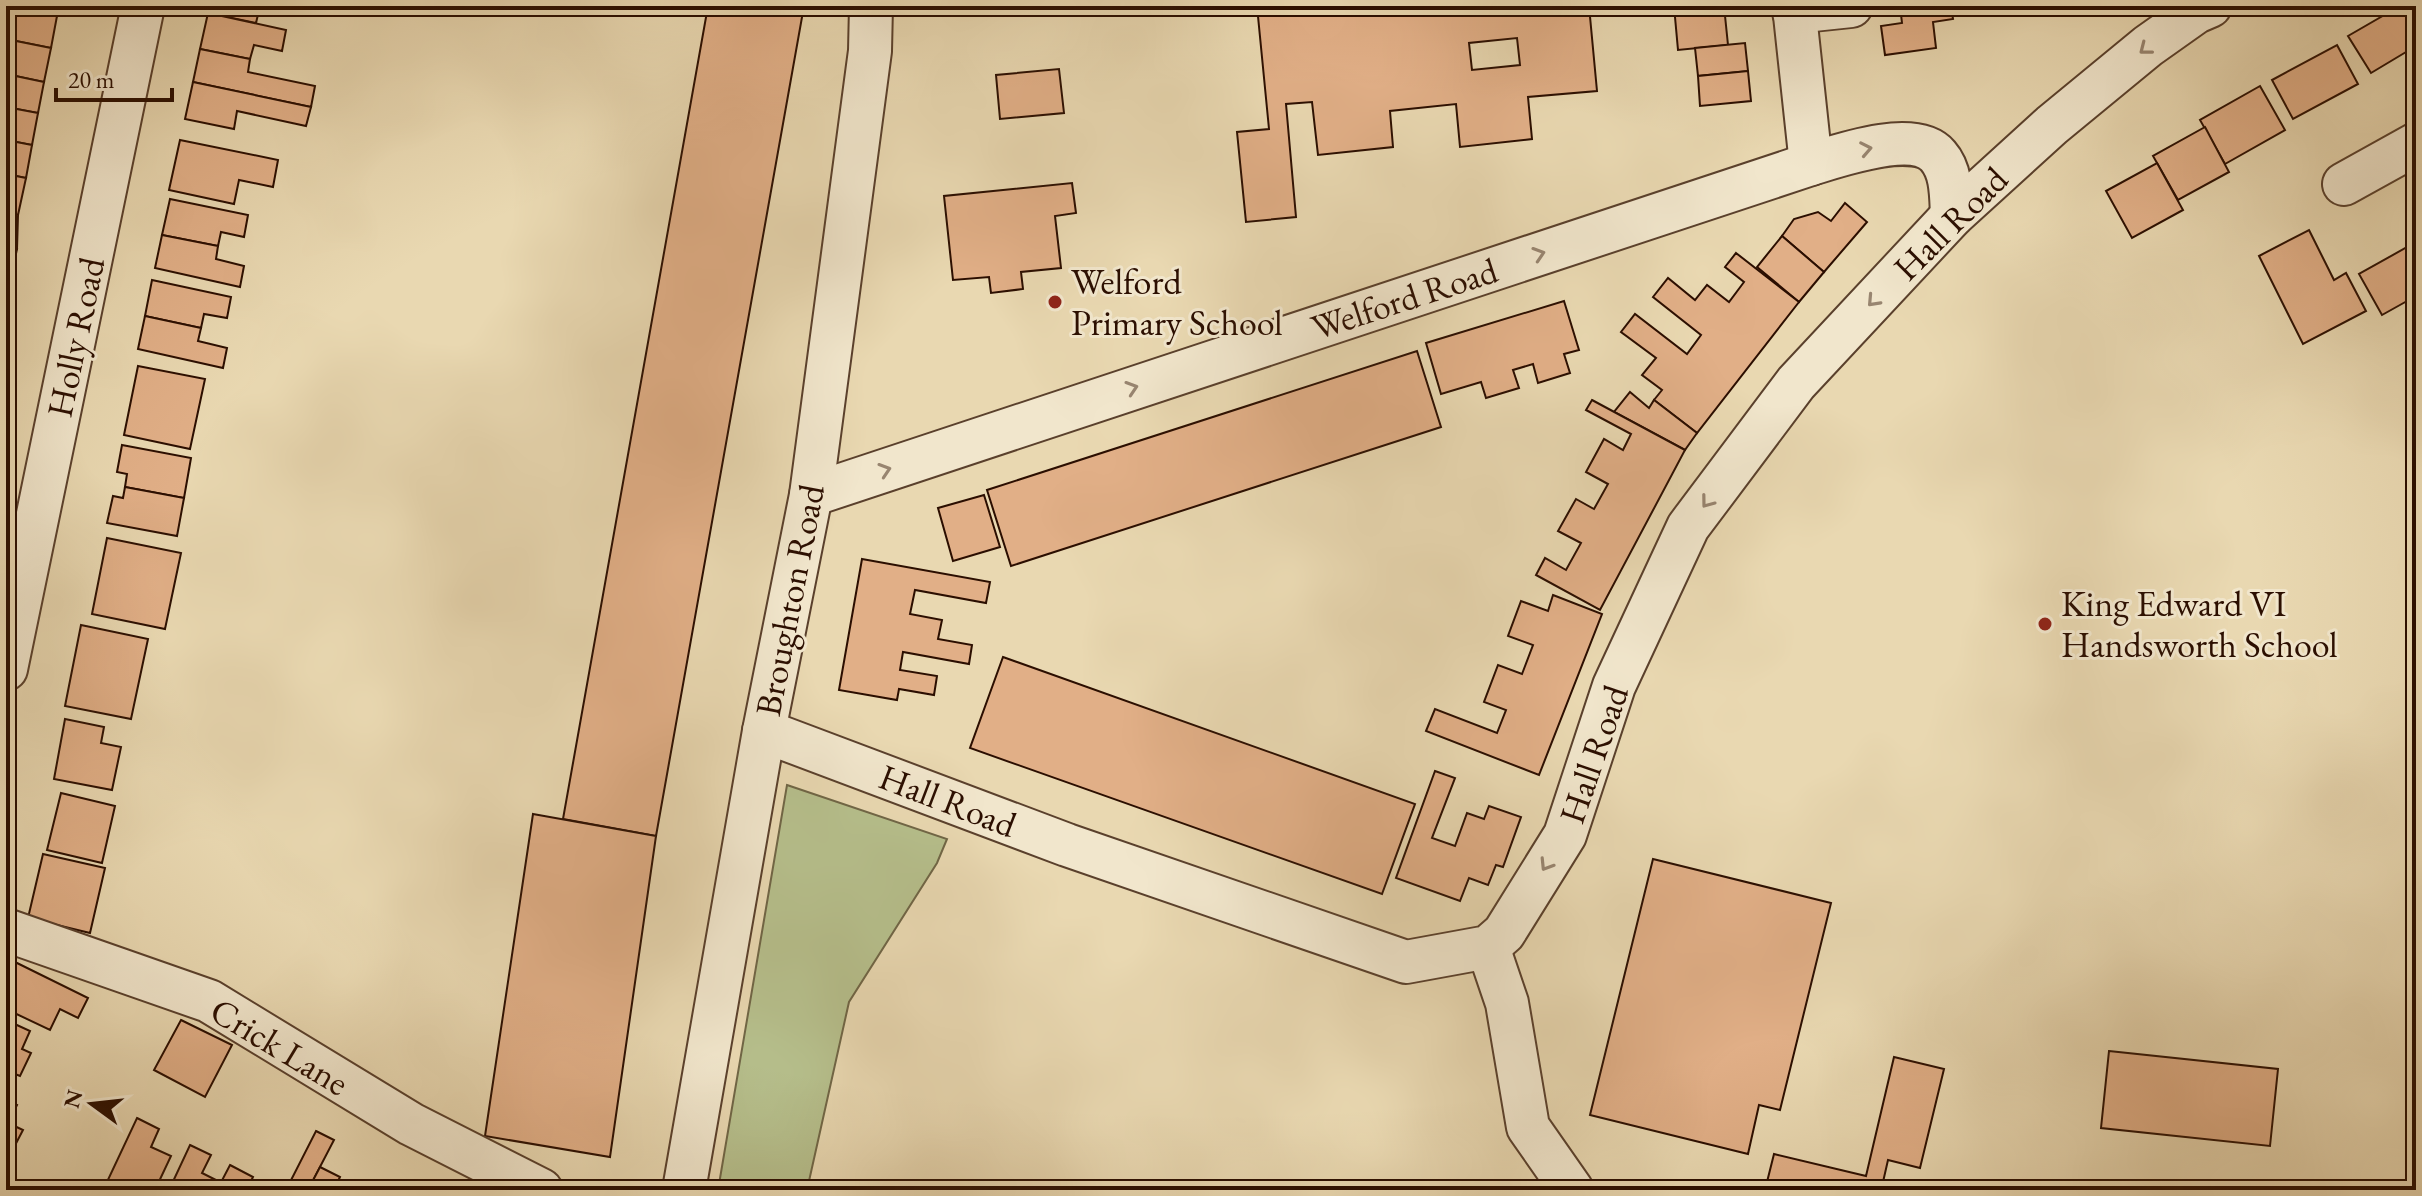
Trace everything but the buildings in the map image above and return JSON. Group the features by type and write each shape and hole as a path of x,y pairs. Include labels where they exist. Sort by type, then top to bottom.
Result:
{"street":[{"name":"Holly Road","path":"6,669 143,6"},
{"name":"Broughton Road","path":"684,1190 764,731 811,495 870,51 871,6"},
{"path":"1811,164 1794,9 1851,6"},
{"name":"Hall Road","path":"764,731 1067,845 1406,962 1488,947 1504,933 1565,835 1614,686 1688,527 1796,383 1952,216 2052,125 2199,8"},
{"name":"Welford Road","path":"811,495 1867,147 1916,144 1938,155 1949,178 1952,216"},
{"path":"2344,184 2416,144"},
{"name":"Crick Lane","path":"6,930 209,1001 411,1124 541,1190"},
{"path":"1488,947 1507,1003 1528,1127 1572,1190"}],"green space":[{"path":"787,785 947,839 937,863 849,1002 807,1190 718,1190"}],"place":[{"name":"Welford Primary School","path":"1055,302"},
{"name":"King Edward VI Handsworth School","path":"2045,624"}]}
